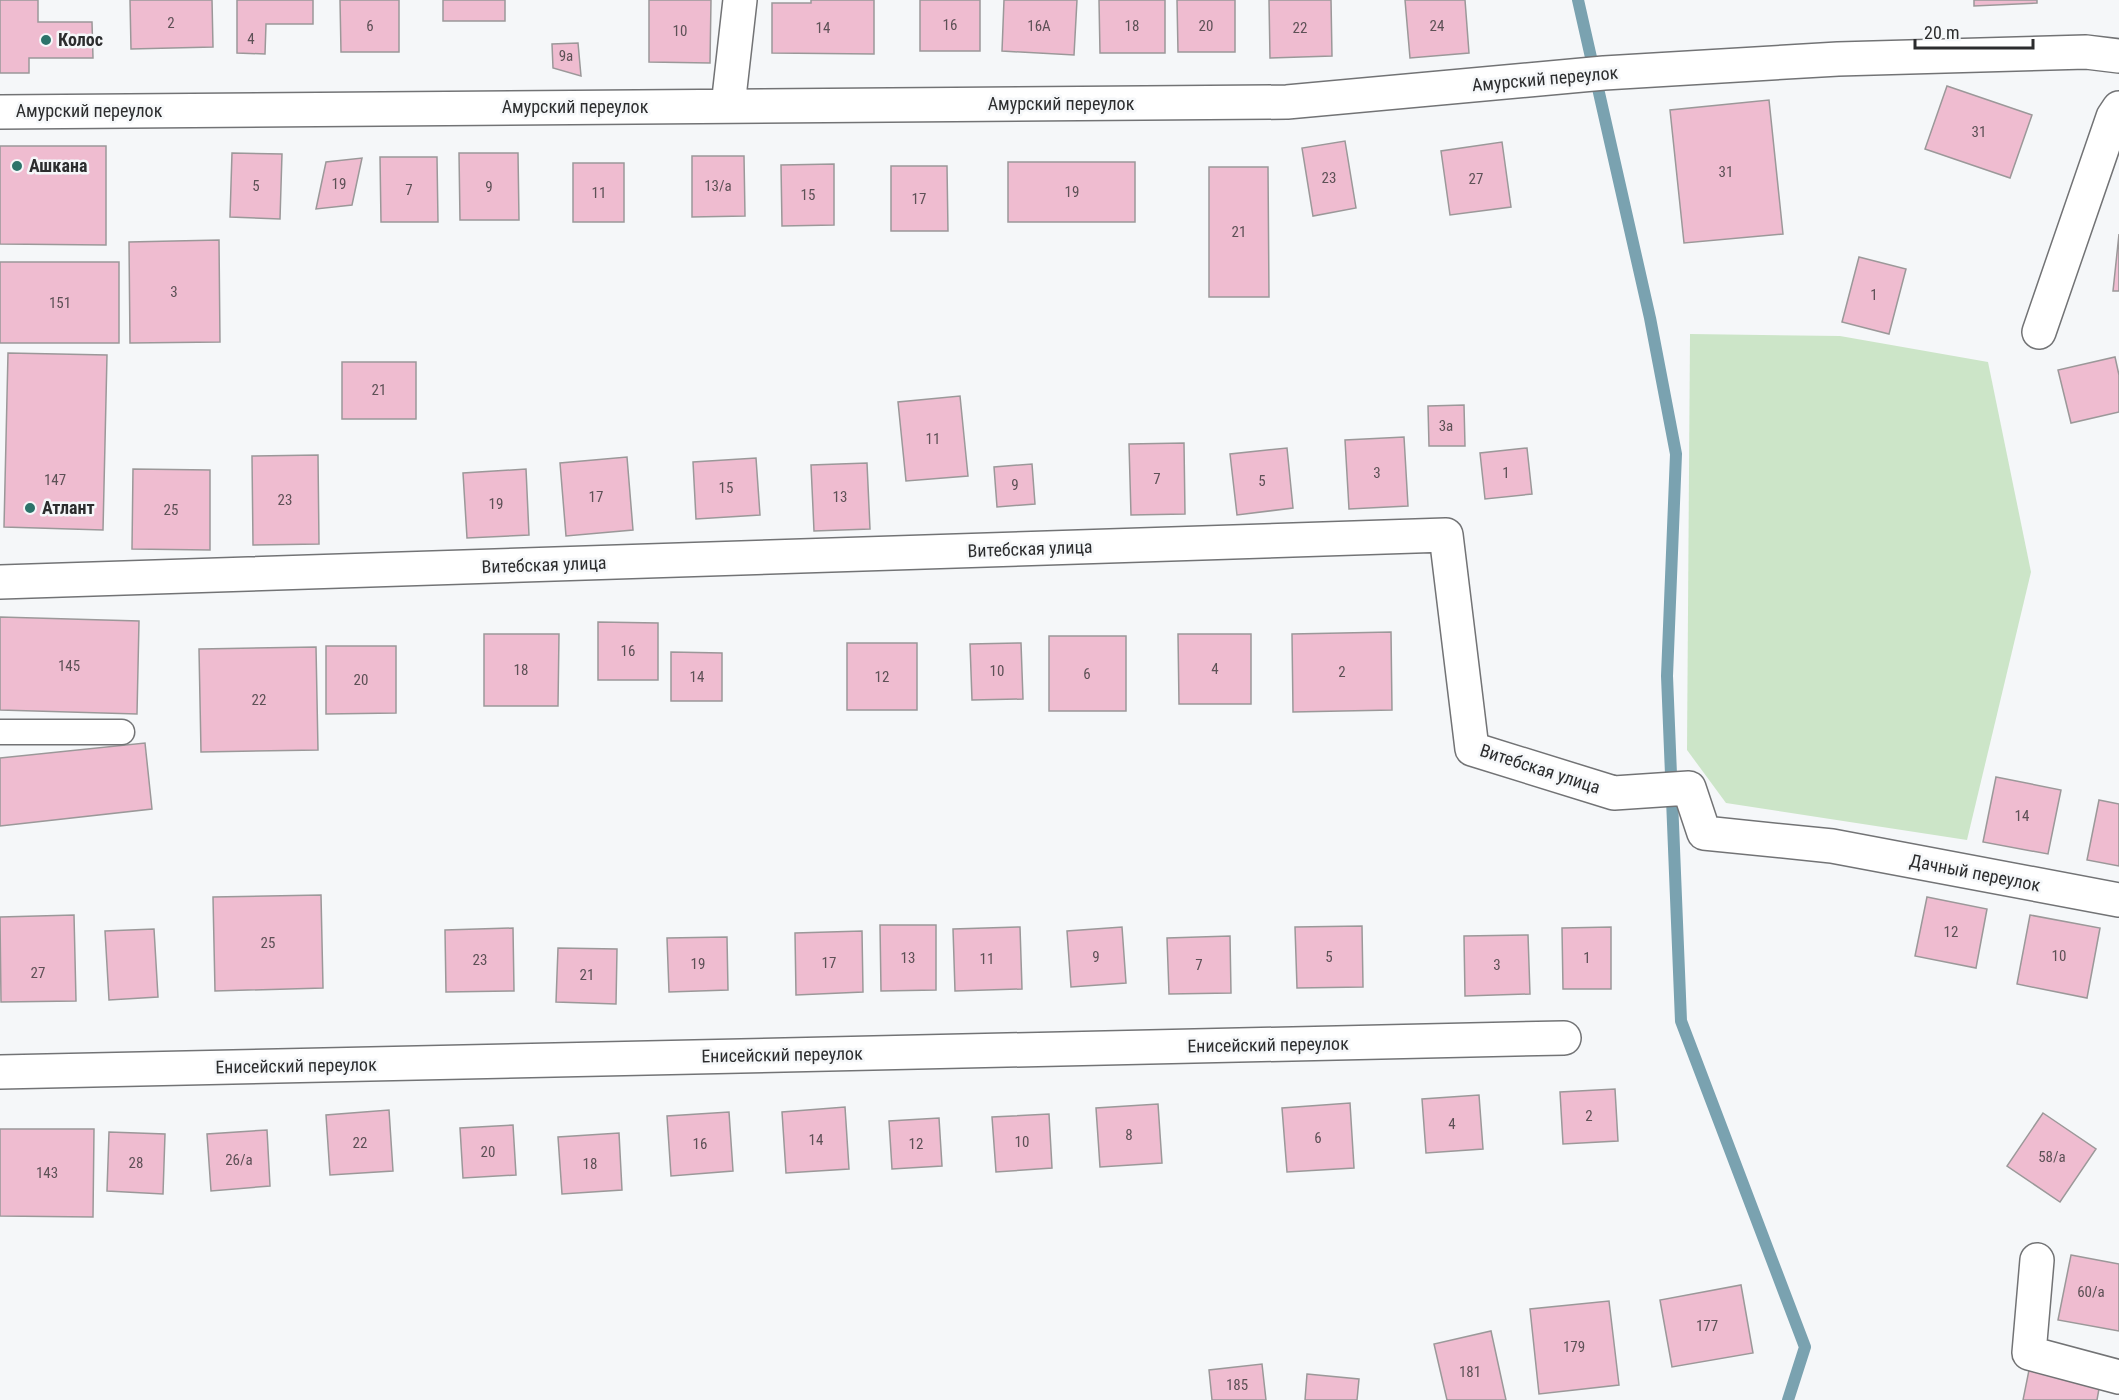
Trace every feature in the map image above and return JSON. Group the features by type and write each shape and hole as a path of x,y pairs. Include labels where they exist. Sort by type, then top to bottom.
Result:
{"street":[{"path":"728,106 740,0"},
{"name":"Амурский переулок","path":"0,112 1287,102 1604,73 1838,59 2086,52 2119,56"},
{"path":"2039,332 2113,117 2119,108"},
{"name":"Витебская улица","path":"0,582 1446,535 1472,749 1614,793 1689,788 1704,832 1832,846"},
{"name":"Дачный переулок","path":"1832,846 2119,900"},
{"name":"Енисейский переулок","path":"0,1072 1564,1038"},
{"path":"2037,1260 2029,1353 2119,1377"}],"lane":[{"path":"0,732 122,732"}],"green space":[{"path":"1690,334 1840,336 1988,362 2031,572 1967,840 1726,803 1687,750"}],"building":[{"name":"Колос","path":"0,0 38,0 38,22 92,22 93,58 29,58 29,73 0,73"},
{"path":"130,0 212,0 213,47 131,49"},
{"path":"237,0 313,0 313,24 266,24 265,54 237,53"},
{"path":"340,0 399,0 399,52 341,52"},
{"path":"443,0 505,0 505,21 443,21"},
{"path":"649,0 711,0 710,63 649,62"},
{"path":"811,0 874,0 874,54 772,53 772,3 811,3"},
{"path":"920,0 980,0 980,51 920,51"},
{"path":"1004,0 1077,0 1074,55 1002,51"},
{"path":"1099,0 1165,0 1165,53 1100,53"},
{"path":"1177,0 1235,0 1235,52 1178,52"},
{"path":"1269,0 1331,0 1332,56 1270,58"},
{"path":"1405,0 1465,0 1469,53 1410,58"},
{"path":"1974,0 2037,0 2037,3 1974,6"},
{"path":"578,43 581,76 553,68 552,44"},
{"path":"1947,86 2032,115 2010,178 1925,149"},
{"path":"1769,100 1783,234 1684,243 1670,110"},
{"path":"1345,141 1356,208 1313,216 1302,148"},
{"path":"1502,142 1511,207 1450,215 1441,151"},
{"path":"0,146 106,146 106,245 0,244"},
{"path":"232,153 282,154 280,219 230,217"},
{"path":"459,153 518,153 519,220 460,220"},
{"path":"692,156 744,156 745,216 692,217"},
{"path":"380,157 437,157 438,222 381,222"},
{"path":"362,158 352,205 316,209 326,162"},
{"path":"1008,162 1135,162 1135,222 1008,222"},
{"path":"573,163 624,163 624,222 573,222"},
{"path":"834,164 834,225 782,226 781,165"},
{"path":"891,166 947,166 948,231 891,231"},
{"path":"1209,167 1268,167 1269,297 1209,297"},
{"path":"2119,234 2119,291 2113,291"},
{"path":"219,240 220,342 130,343 129,242"},
{"path":"1859,257 1906,269 1889,334 1842,322"},
{"path":"0,262 119,262 119,343 0,343"},
{"path":"8,353 107,355 103,530 4,527"},
{"path":"2115,357 2119,375 2119,412 2071,423 2058,370"},
{"path":"342,362 416,362 416,419 342,419"},
{"path":"960,396 968,476 906,481 898,402"},
{"path":"1464,405 1465,446 1429,446 1428,406"},
{"path":"1404,437 1408,506 1349,509 1345,440"},
{"path":"1184,443 1185,514 1131,515 1129,444"},
{"path":"1287,448 1293,508 1237,515 1230,454"},
{"path":"1527,448 1532,494 1485,499 1480,453"},
{"path":"318,455 319,544 253,545 252,456"},
{"path":"627,457 633,530 566,536 560,463"},
{"path":"756,458 760,515 696,519 693,462"},
{"path":"867,463 870,529 814,531 811,465"},
{"path":"1032,464 1035,504 997,507 994,467"},
{"path":"133,469 210,470 210,550 132,549"},
{"path":"526,469 529,535 467,538 463,473"},
{"path":"0,617 139,621 137,714 0,710"},
{"path":"598,622 658,623 658,680 598,680"},
{"path":"1391,632 1392,710 1293,712 1292,634"},
{"path":"484,634 559,634 558,706 484,706"},
{"path":"1178,634 1251,634 1251,704 1179,704"},
{"path":"1049,636 1126,636 1126,711 1049,711"},
{"path":"847,643 917,643 917,710 847,710"},
{"path":"1021,643 1023,699 972,700 970,644"},
{"path":"326,646 396,646 396,713 326,714"},
{"path":"316,647 318,750 201,752 199,649"},
{"path":"671,652 722,653 722,701 671,701"},
{"path":"145,743 152,809 0,826 0,758"},
{"path":"1996,777 2061,790 2048,854 1983,842"},
{"path":"2099,800 2119,804 2119,866 2087,860"},
{"path":"321,895 323,988 215,991 213,897"},
{"path":"1927,897 1987,909 1976,968 1915,956"},
{"path":"74,915 76,1001 1,1002 0,917"},
{"path":"2030,915 2100,928 2087,998 2017,984"},
{"path":"880,925 936,925 936,990 881,991"},
{"path":"1362,926 1363,987 1297,988 1295,927"},
{"path":"1020,927 1022,989 955,991 953,929"},
{"path":"1122,927 1126,983 1071,987 1067,931"},
{"path":"1611,927 1611,989 1563,989 1562,928"},
{"path":"513,928 514,991 446,992 445,930"},
{"path":"154,929 158,997 109,1000 105,931"},
{"path":"862,931 863,992 796,995 795,933"},
{"path":"1528,935 1530,994 1465,996 1464,936"},
{"path":"1230,936 1231,993 1169,994 1167,938"},
{"path":"727,937 728,990 669,992 667,938"},
{"path":"558,948 617,949 616,1004 556,1002"},
{"path":"1615,1089 1618,1141 1563,1144 1560,1092"},
{"path":"1479,1095 1483,1149 1426,1153 1422,1099"},
{"path":"1350,1103 1354,1168 1287,1172 1282,1108"},
{"path":"1158,1104 1162,1163 1100,1167 1096,1108"},
{"path":"845,1107 849,1169 786,1173 782,1112"},
{"path":"389,1110 393,1171 330,1175 326,1115"},
{"path":"729,1112 733,1171 671,1176 667,1116"},
{"path":"2043,1113 2096,1149 2060,1202 2007,1166"},
{"path":"1049,1114 1052,1168 996,1172 992,1117"},
{"path":"939,1118 942,1166 892,1169 889,1121"},
{"path":"513,1125 516,1175 463,1178 460,1128"},
{"path":"0,1129 94,1129 93,1217 0,1216"},
{"path":"267,1130 270,1186 211,1191 207,1134"},
{"path":"109,1132 165,1134 163,1194 107,1191"},
{"path":"619,1133 622,1190 562,1194 558,1137"},
{"path":"2071,1255 2119,1264 2119,1331 2058,1320"},
{"path":"1741,1285 1753,1353 1672,1367 1660,1300"},
{"path":"1609,1301 1619,1385 1539,1394 1530,1309"},
{"path":"1491,1331 1506,1400 1447,1400 1434,1344"},
{"path":"1262,1364 1266,1400 1212,1400 1209,1370"},
{"path":"2029,1370 2100,1383 2097,1400 2023,1400"},
{"path":"1307,1374 1359,1379 1357,1400 1305,1400"}],"waterway":[{"path":"1578,0 1650,318 1676,454 1667,676 1681,1021 1805,1347 1788,1400"}],"place":[{"name":"Колос","path":"46,40"},
{"name":"Ашкана","path":"17,166"},
{"name":"Атлант","path":"30,508"}]}
